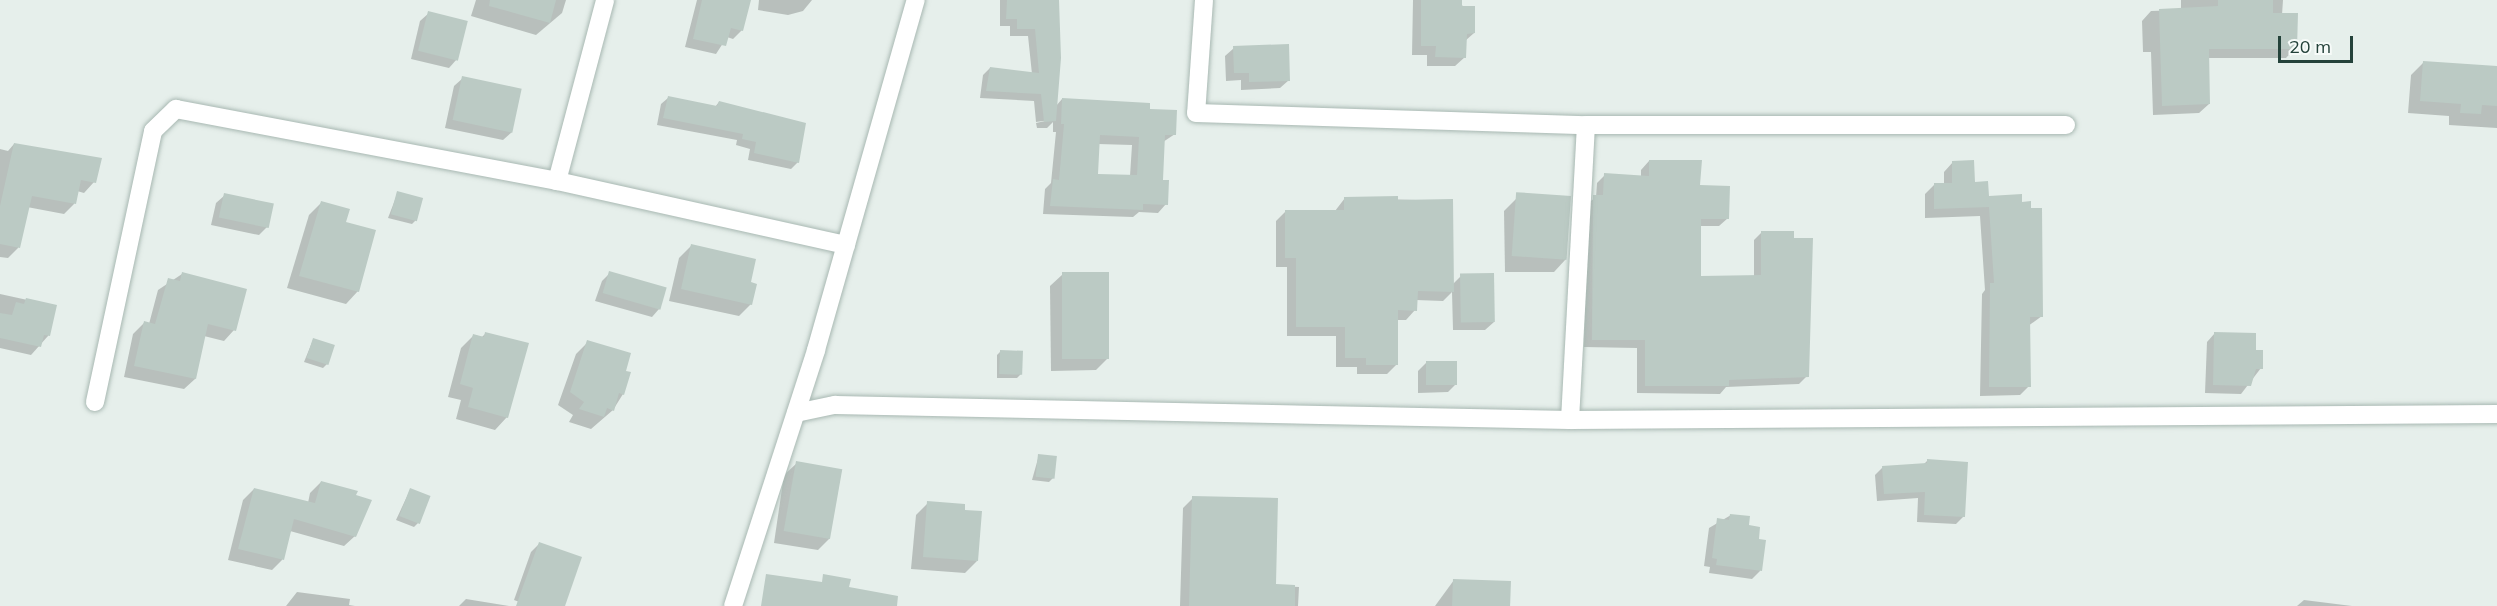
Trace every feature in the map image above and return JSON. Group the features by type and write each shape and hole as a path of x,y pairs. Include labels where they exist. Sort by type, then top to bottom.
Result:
{"street":[{"path":"557,181 605,0"},
{"path":"733,606 796,413 916,0"},
{"path":"1204,0 1196,113 1586,125 2066,125"},
{"path":"95,402 153,131 176,109 557,181 846,244"},
{"path":"1570,420 1586,125"},
{"path":"796,413 835,405 1570,420 2497,414"}],"building":[{"path":"490,0 556,0 550,23 489,6"},
{"path":"702,0 751,0 743,31 731,28 726,46 693,39"},
{"path":"1007,0 1059,0 1061,58 1056,121 1044,122 1041,94 986,91 990,67 1039,73 1035,29 1017,29 1017,19 1006,19"},
{"path":"1421,0 1462,0 1462,6 1475,6 1475,33 1467,34 1466,58 1435,57 1436,46 1421,46"},
{"path":"2218,0 2273,0 2273,13 2298,13 2297,49 2209,49 2210,104 2162,106 2159,9 2218,6"},
{"path":"428,11 468,21 458,61 418,51"},
{"path":"1289,44 1290,81 1249,82 1249,73 1234,73 1233,46"},
{"path":"2423,61 2497,66 2497,106 2482,105 2481,114 2460,113 2461,104 2420,101"},
{"path":"462,76 522,89 512,133 453,120"},
{"path":"668,96 717,106 719,101 806,123 799,163 754,153 756,142 742,139 743,134 663,118"},
{"path":"1062,98 1150,103 1150,109 1177,110 1176,135 1165,135 1163,180 1169,180 1168,205 1143,204 1143,210 1050,206 1053,179 1059,180 1064,124 1061,124","holes":["1100,135 1139,137 1137,175 1098,174"]},
{"path":"14,143 102,158 96,183 81,180 76,204 32,196 20,248 0,244 0,206"},
{"path":"1649,160 1702,160 1700,185 1730,186 1729,219 1701,219 1701,276 1761,275 1761,231 1794,231 1794,238 1813,238 1809,377 1729,380 1729,386 1645,386 1645,340 1592,340 1593,195 1603,195 1604,173 1649,176"},
{"path":"1974,160 1975,182 1988,181 1989,196 2022,194 2022,202 2031,201 2031,208 2042,208 2043,317 2030,317 2031,387 1989,387 1990,283 1994,283 1989,207 1934,209 1934,183 1952,183 1952,161"},
{"path":"397,191 423,198 417,221 391,214"},
{"path":"1516,192 1571,196 1567,260 1512,256"},
{"path":"224,193 274,204 269,228 219,217"},
{"path":"1398,196 1398,200 1453,199 1454,292 1418,291 1417,311 1398,310 1398,365 1366,365 1366,358 1345,358 1345,327 1296,327 1296,258 1285,258 1285,210 1344,210 1344,197"},
{"path":"321,201 350,209 346,222 376,230 359,292 299,276"},
{"path":"691,244 756,259 751,282 757,284 752,305 681,289"},
{"path":"609,271 667,288 660,310 603,293"},
{"path":"182,272 247,289 236,331 208,324 196,379 134,366 144,321 155,324 168,278 180,281"},
{"path":"1062,272 1109,272 1109,359 1062,359"},
{"path":"1494,273 1495,322 1461,323 1460,274"},
{"path":"26,298 57,305 50,336 44,335 41,347 0,338 0,313 12,315 16,302 24,304"},
{"path":"485,332 529,343 508,418 468,407 473,388 460,384 473,334 484,337"},
{"path":"2214,332 2256,333 2256,350 2263,350 2263,369 2256,369 2251,386 2213,385"},
{"path":"313,338 335,345 328,365 307,358"},
{"path":"587,340 631,353 626,371 631,372 624,395 619,393 614,411 607,408 604,417 579,409 584,402 570,392"},
{"path":"1000,350 1023,351 1022,375 999,374"},
{"path":"1426,361 1457,361 1457,385 1426,385"},
{"path":"1038,454 1057,456 1054,479 1036,477"},
{"path":"1927,459 1968,462 1965,517 1924,515 1925,492 1884,494 1882,466 1927,463"},
{"path":"796,461 842,469 830,539 784,531"},
{"path":"321,481 358,491 356,495 372,500 356,537 294,519 284,560 238,549 254,488 315,503"},
{"path":"410,488 431,496 420,524 399,516"},
{"path":"1192,496 1278,498 1276,584 1295,585 1295,606 1189,606"},
{"path":"927,501 965,504 965,510 982,511 978,561 923,557"},
{"path":"1730,514 1750,516 1749,525 1760,527 1759,539 1766,540 1762,571 1716,565 1717,559 1712,558 1717,518 1729,520"},
{"path":"539,542 582,557 565,606 516,606"},
{"path":"766,574 822,582 823,574 851,579 849,587 898,596 897,606 761,606"},
{"path":"1453,579 1511,581 1510,606 1452,606"}]}
